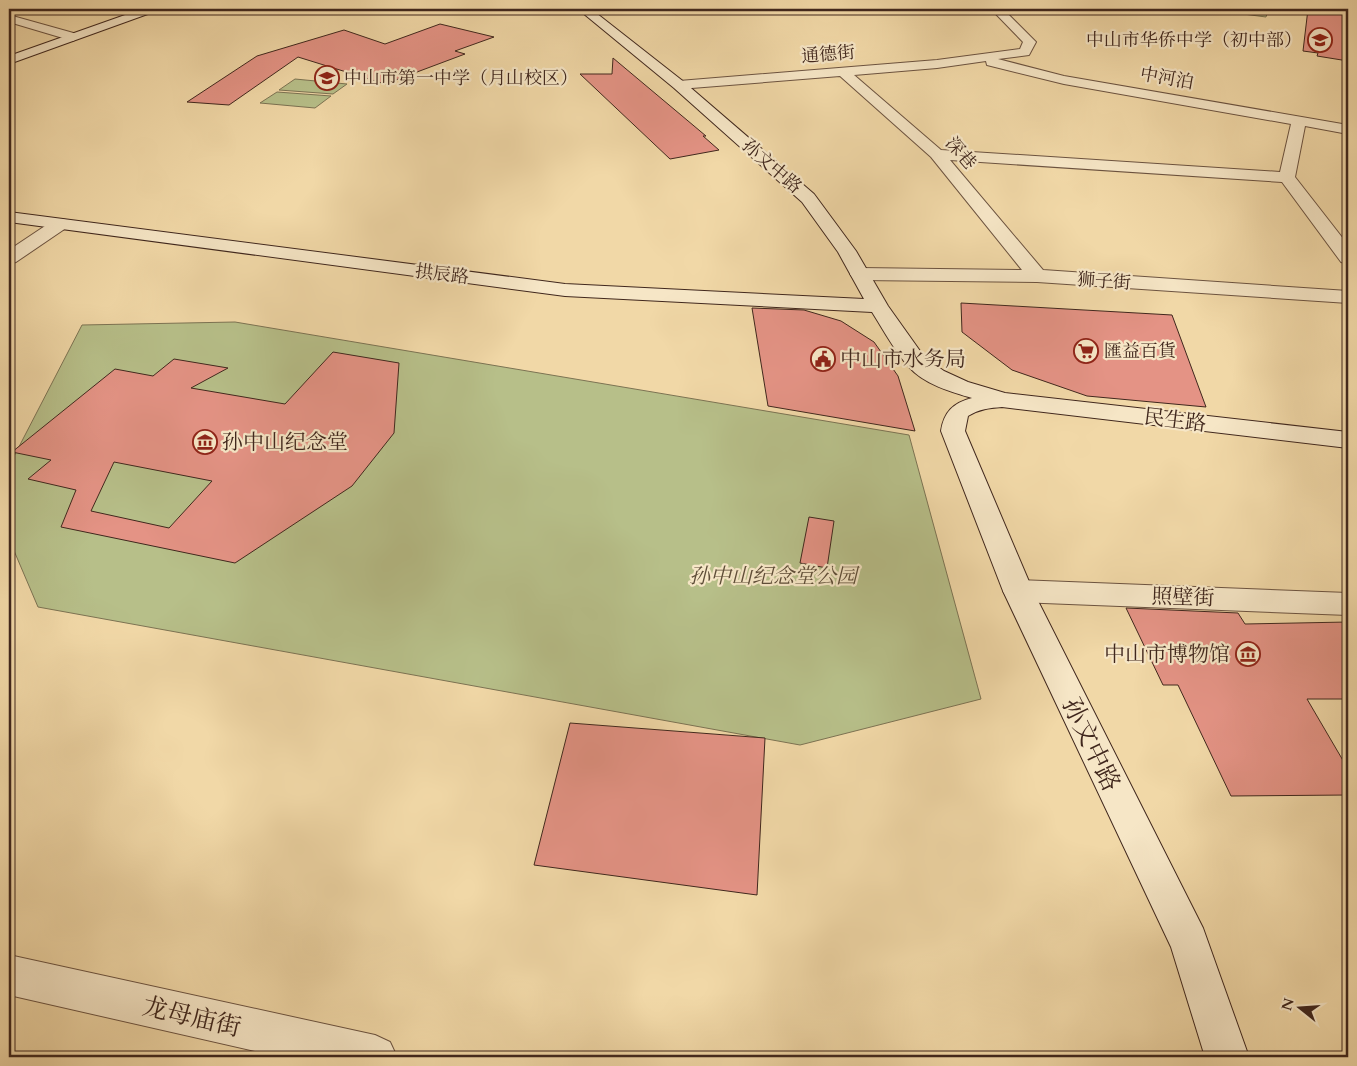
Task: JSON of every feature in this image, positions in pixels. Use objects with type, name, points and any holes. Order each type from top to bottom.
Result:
[{"type":"street","points":[[9,60],[150,9]]},
{"type":"street","name":"孙文中路","points":[[584,9],[679,85],[808,198],[847,252],[878,306],[917,363],[936,376],[960,387],[1003,400]]},
{"type":"street","points":[[981,60],[1024,52],[1030,42],[997,9]]},
{"type":"street","points":[[9,18],[73,37]]},
{"type":"street","name":"中河泊","points":[[954,53],[1064,80],[1348,129]]},
{"type":"street","name":"通德街","points":[[679,85],[981,60]]},
{"type":"street","name":"深巷","points":[[842,71],[937,154],[1037,276]]},
{"type":"street","points":[[1299,120],[1287,177],[1348,258]]},
{"type":"street","points":[[937,154],[1287,177]]},
{"type":"street","name":"拱辰路","points":[[9,217],[565,290],[878,306]]},
{"type":"street","points":[[9,258],[60,224]]},
{"type":"street","name":"狮子街","points":[[860,274],[1037,276],[1348,297]]},
{"type":"street","name":"孙文中路","points":[[1003,400],[984,402],[959,412],[953,431],[1018,591],[1189,942],[1227,1057]]},
{"type":"street","name":"民生路","points":[[1003,400],[1348,440]]},
{"type":"street","name":"照壁街","points":[[1018,591],[1348,604]]},
{"type":"street","name":"龙母庙街","points":[[9,975],[374,1057]]},
{"type":"green space","points":[[1214,9],[1268,11],[1266,17]]},
{"type":"green space","points":[[295,79],[347,84],[333,94],[279,90]]},
{"type":"green space","points":[[277,92],[331,96],[315,108],[260,103]]},
{"type":"green space","name":"孙中山纪念堂公园","points":[[235,322],[909,435],[981,699],[800,745],[38,607],[9,539],[9,466],[82,325]]},
{"type":"building","points":[[1308,9],[1348,9],[1348,61],[1317,56],[1318,53],[1303,51]]},
{"type":"building","points":[[440,24],[494,37],[455,51],[465,54],[385,84],[298,57],[229,105],[187,102],[257,56],[344,30],[385,44]]},
{"type":"building","points":[[613,58],[706,136],[703,136],[719,150],[670,159],[580,74],[612,74]]},
{"type":"building","name":"匯益百貨","points":[[961,303],[1172,315],[1206,407],[1087,396],[1012,370],[962,332]]},
{"type":"building","name":"中山市水务局","points":[[752,308],[804,310],[841,321],[874,342],[898,376],[915,431],[768,406]]},
{"type":"building","name":"孙中山纪念堂","points":[[333,352],[399,363],[394,433],[352,486],[235,563],[61,527],[76,490],[28,479],[51,460],[12,452],[115,369],[153,376],[174,359],[228,368],[191,388],[285,404]],"holes":[[[114,462],[212,481],[169,528],[91,511]]]},
{"type":"building","points":[[809,517],[834,521],[827,568],[800,563]]},
{"type":"building","points":[[1126,608],[1238,613],[1245,624],[1348,622],[1348,699],[1307,699],[1348,769],[1348,795],[1231,796],[1178,685],[1163,685]]},
{"type":"building","points":[[570,723],[765,738],[757,895],[534,865]]},
{"type":"place","name":"中山市华侨中学（初中部）","points":[[1320,40]]},
{"type":"place","name":"中山市第一中学（月山校区）","points":[[327,78]]},
{"type":"place","name":"匯益百貨","points":[[1086,351]]},
{"type":"place","name":"中山市水务局","points":[[823,359]]},
{"type":"place","name":"孙中山纪念堂","points":[[205,442]]},
{"type":"place","name":"中山市博物馆","points":[[1248,654]]}]
